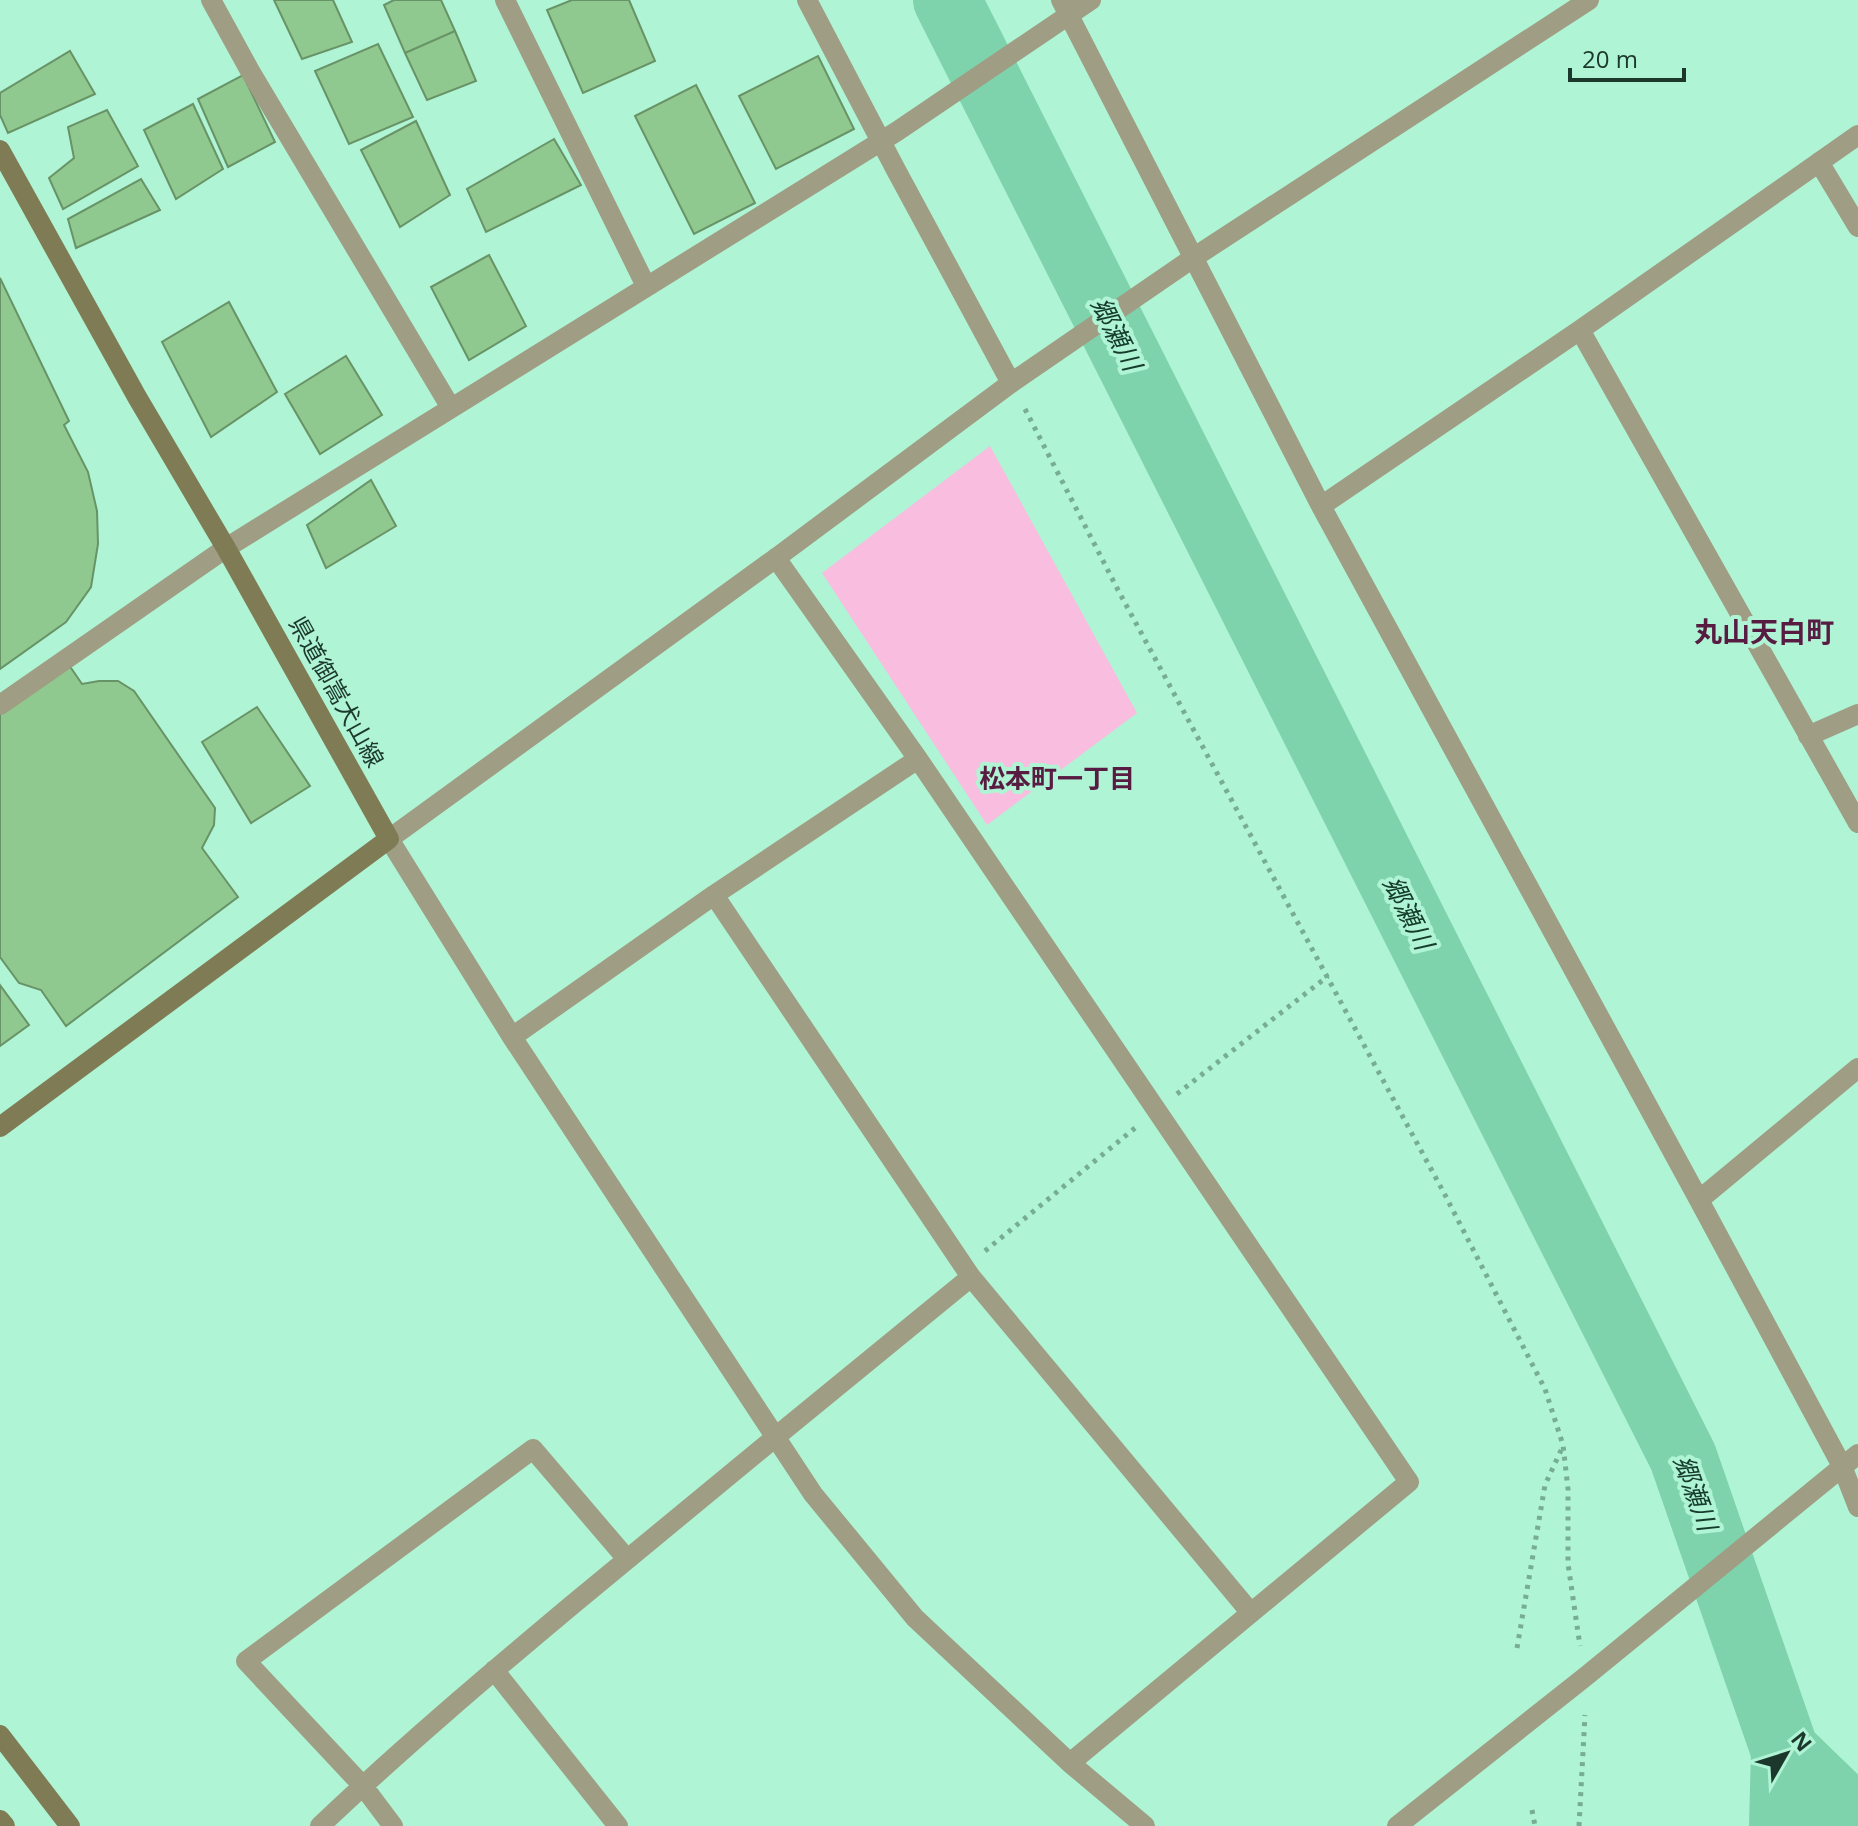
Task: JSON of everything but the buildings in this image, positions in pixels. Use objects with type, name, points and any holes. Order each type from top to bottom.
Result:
[{"type":"main road","name":"県道御嵩犬山線","points":[[0,150],[389,839]]},
{"type":"main road","points":[[0,1127],[389,839]]},
{"type":"main road","points":[[0,1735],[70,1826]]},
{"type":"main road","points":[[0,1820],[5,1826]]},
{"type":"street","points":[[211,0],[451,408]]},
{"type":"street","points":[[505,0],[646,286]]},
{"type":"street","points":[[807,0],[888,137],[1011,383]]},
{"type":"street","points":[[0,705],[226,548],[888,137],[1062,13],[1091,0]]},
{"type":"street","points":[[1145,1826],[1070,1763],[915,1618],[813,1494],[512,1037],[389,839],[1011,383],[1193,258],[1589,0]]},
{"type":"street","points":[[1062,13],[1321,506],[1699,1200],[1850,1460],[1858,1507]]},
{"type":"street","points":[[1321,506],[1580,330],[1858,135]]},
{"type":"street","points":[[1819,162],[1858,227]]},
{"type":"street","points":[[1580,330],[1858,823]]},
{"type":"street","points":[[776,558],[918,759],[1409,1482],[1070,1763]]},
{"type":"street","points":[[1808,736],[1858,714]]},
{"type":"street","points":[[512,1037],[714,895],[918,759]]},
{"type":"street","points":[[714,895],[968,1272],[1251,1613]]},
{"type":"street","points":[[1699,1200],[1858,1068]]},
{"type":"street","points":[[320,1826],[494,1670],[775,1438],[968,1272]]},
{"type":"street","points":[[393,1826],[363,1786],[246,1661],[533,1449],[627,1559]]},
{"type":"street","points":[[1397,1826],[1850,1460]]},
{"type":"street","points":[[494,1670],[618,1826]]},
{"type":"path","points":[[1011,383],[1118,590],[1444,1193],[1545,1389],[1563,1445],[1568,1489],[1568,1564],[1585,1677],[1579,1826]]},
{"type":"path","points":[[968,1272],[1157,1111],[1328,976]]},
{"type":"path","points":[[1517,1648],[1545,1485],[1563,1445]]},
{"type":"path","points":[[1532,1810],[1535,1826]]},
{"type":"shaded area","points":[[990,446],[1137,713],[987,825],[822,573]]},
{"type":"waterway","name":"郷瀬川","points":[[947,0],[1683,1457],[1785,1751],[1858,1822]]},
{"type":"waterway","points":[[1783,1826],[1785,1751]]},
{"type":"district","name":"丸山天白町","points":[[1764,632]]},
{"type":"district","name":"松本町一丁目","points":[[1057,779]]}]
